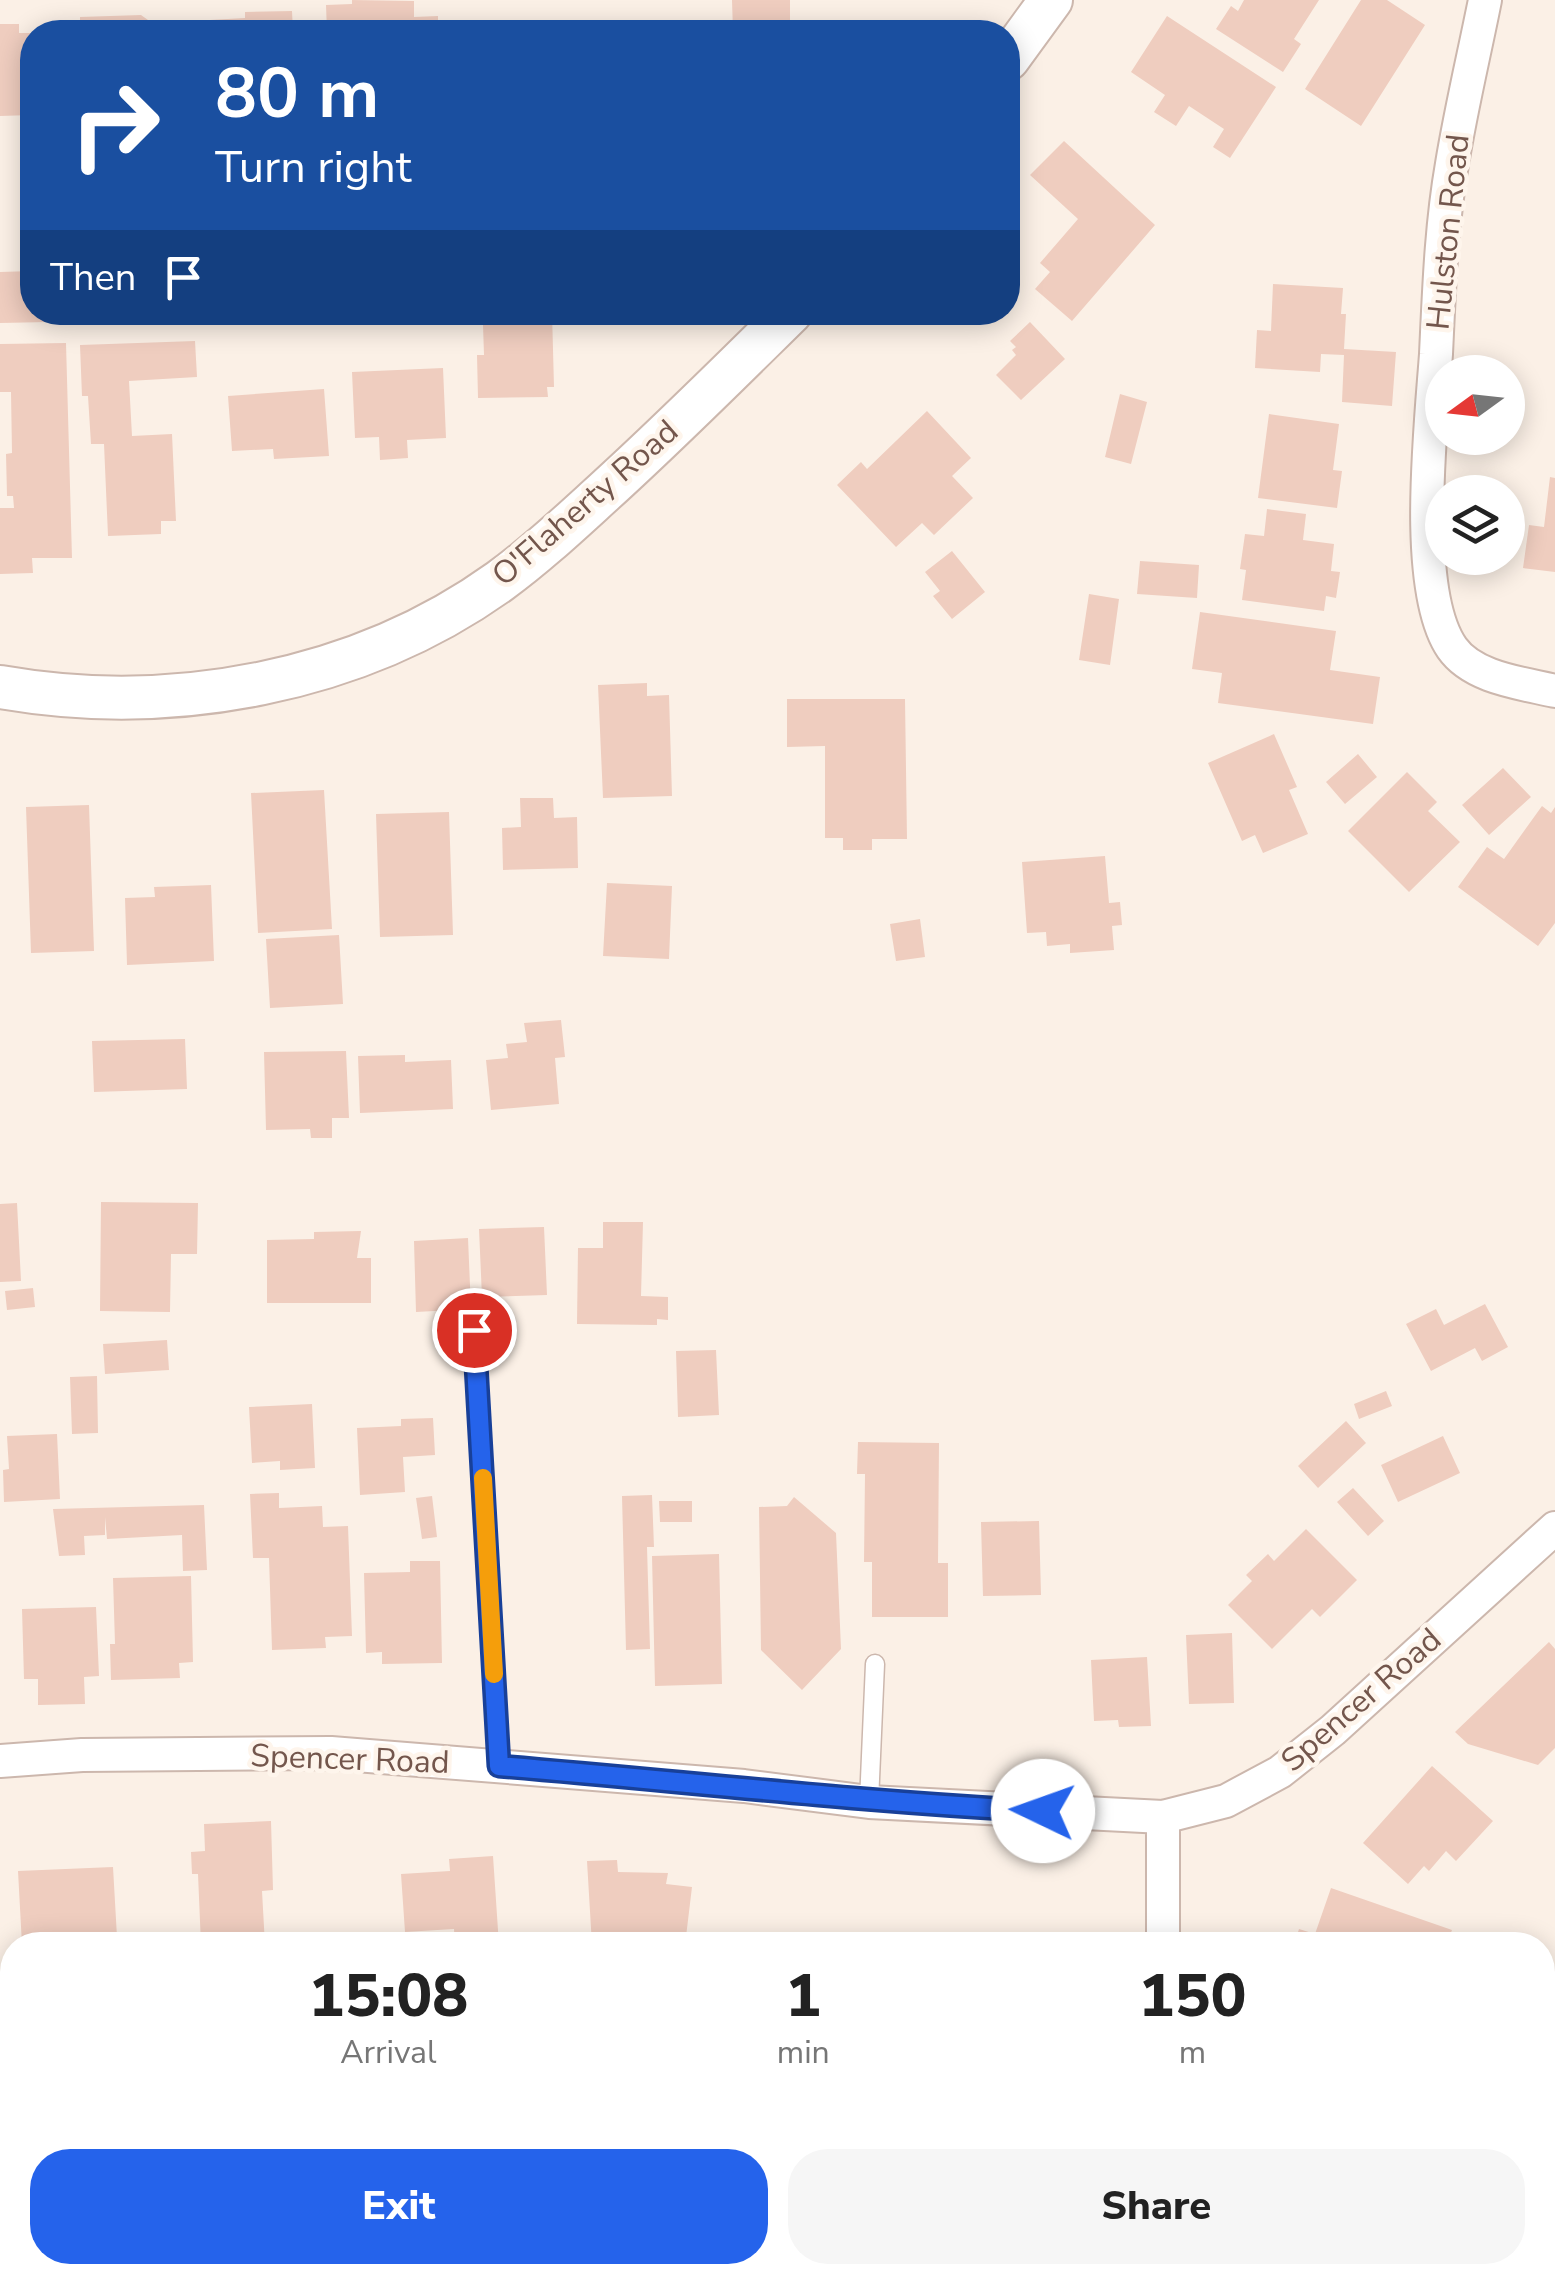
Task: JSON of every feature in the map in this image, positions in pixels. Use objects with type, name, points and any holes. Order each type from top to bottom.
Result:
[{"type":"street","points":[[1020,43],[1051,0]]},
{"type":"street","name":"Hulston Road","points":[[1485,0],[1451,166],[1443,229],[1429,463],[1430,562],[1444,635],[1455,652],[1484,672],[1555,691]]},
{"type":"street","name":"O'Flaherty Road","points":[[0,687],[82,697],[173,697],[238,690],[373,650],[500,582],[640,460],[778,325]]},
{"type":"street","name":"Spencer Road","points":[[0,1760],[332,1752],[744,1786],[869,1802],[1163,1818],[1226,1800],[1280,1772],[1333,1730],[1555,1528]]},
{"type":"street","points":[[1163,1818],[1164,1932]]},
{"type":"lane","points":[[474,1330],[499,1766]]},
{"type":"lane","points":[[869,1802],[876,1664]]},
{"type":"building","points":[[352,0],[414,1],[414,17],[438,16],[438,20],[327,20],[326,5],[352,4]]},
{"type":"building","points":[[732,0],[790,0],[790,20],[733,20]]},
{"type":"building","points":[[1244,0],[1319,0],[1294,39],[1301,44],[1283,72],[1216,29],[1231,6],[1238,11]]},
{"type":"building","points":[[1361,0],[1387,0],[1425,25],[1361,126],[1305,89]]},
{"type":"building","points":[[292,11],[292,20],[210,20],[245,18],[245,12]]},
{"type":"building","points":[[141,15],[148,20],[80,20]]},
{"type":"building","points":[[1167,16],[1276,87],[1230,158],[1213,147],[1224,129],[1189,106],[1176,126],[1154,112],[1165,95],[1131,72]]},
{"type":"building","points":[[0,24],[19,24],[20,115],[0,116]]},
{"type":"building","points":[[1064,141],[1155,225],[1072,321],[1035,289],[1050,272],[1040,263],[1078,219],[1030,175]]},
{"type":"building","points":[[20,271],[20,323],[0,323],[0,272]]},
{"type":"building","points":[[1273,284],[1343,288],[1344,349],[1396,352],[1392,406],[1342,402],[1344,355],[1321,354],[1320,372],[1255,368],[1257,330],[1271,331]]},
{"type":"building","points":[[1030,322],[1065,359],[1021,400],[996,375],[1016,355],[1012,350],[1016,347],[1010,341]]},
{"type":"building","points":[[483,325],[552,325],[554,387],[547,387],[548,397],[478,398],[477,355],[484,355]]},
{"type":"building","points":[[195,341],[197,377],[129,381],[132,436],[172,434],[176,521],[161,521],[161,534],[108,536],[104,444],[91,444],[88,396],[82,396],[80,345]]},
{"type":"building","points":[[66,343],[72,558],[32,558],[33,573],[0,574],[0,508],[14,508],[13,496],[7,496],[6,454],[12,453],[11,392],[0,392],[0,344]]},
{"type":"building","points":[[443,368],[446,438],[407,440],[408,458],[380,460],[379,437],[355,438],[352,372]]},
{"type":"building","points":[[324,389],[329,456],[274,459],[273,449],[232,451],[228,396]]},
{"type":"building","points":[[1120,394],[1147,402],[1131,464],[1105,457]]},
{"type":"building","points":[[927,411],[971,458],[952,476],[973,498],[934,535],[922,523],[896,547],[837,485],[861,462],[867,469]]},
{"type":"building","points":[[1269,414],[1339,424],[1333,470],[1342,471],[1337,508],[1258,498]]},
{"type":"building","points":[[1550,477],[1555,478],[1555,572],[1525,568],[1529,525],[1544,527]]},
{"type":"building","points":[[1267,509],[1306,514],[1303,540],[1334,544],[1331,571],[1340,572],[1336,598],[1326,596],[1324,611],[1242,600],[1246,570],[1240,569],[1245,534],[1264,536]]},
{"type":"building","points":[[952,551],[985,592],[952,619],[933,596],[940,591],[925,572]]},
{"type":"building","points":[[1140,561],[1199,565],[1197,598],[1137,594]]},
{"type":"building","points":[[1089,594],[1119,599],[1110,665],[1079,660]]},
{"type":"building","points":[[1200,612],[1336,631],[1330,670],[1380,677],[1373,724],[1218,703],[1222,673],[1192,669]]},
{"type":"building","points":[[647,683],[647,696],[669,695],[672,796],[603,798],[598,685]]},
{"type":"building","points":[[787,699],[905,699],[907,839],[872,839],[872,850],[843,850],[843,838],[825,838],[825,746],[787,747]]},
{"type":"building","points":[[1274,734],[1297,787],[1289,790],[1308,834],[1263,853],[1255,835],[1242,841],[1208,763]]},
{"type":"building","points":[[1358,754],[1377,777],[1345,804],[1326,782]]},
{"type":"building","points":[[1503,768],[1531,797],[1489,835],[1462,805]]},
{"type":"building","points":[[1407,772],[1437,802],[1428,811],[1460,842],[1409,892],[1348,831]]},
{"type":"building","points":[[324,790],[332,929],[258,933],[251,793]]},
{"type":"building","points":[[520,798],[553,798],[554,818],[577,817],[578,868],[503,870],[502,828],[521,827]]},
{"type":"building","points":[[89,805],[94,951],[31,953],[26,807]]},
{"type":"building","points":[[1542,806],[1551,813],[1555,807],[1555,923],[1538,946],[1458,887],[1487,847],[1504,859]]},
{"type":"building","points":[[449,812],[453,935],[380,937],[376,814]]},
{"type":"building","points":[[1105,856],[1109,903],[1120,902],[1122,925],[1112,926],[1114,950],[1070,953],[1070,944],[1047,946],[1046,932],[1027,933],[1022,862]]},
{"type":"building","points":[[607,883],[672,886],[669,959],[603,956]]},
{"type":"building","points":[[211,885],[214,961],[127,965],[125,898],[155,897],[154,887]]},
{"type":"building","points":[[920,919],[925,957],[896,961],[890,924]]},
{"type":"building","points":[[339,935],[343,1004],[270,1008],[266,939]]},
{"type":"building","points":[[561,1020],[565,1057],[555,1058],[559,1104],[491,1110],[486,1060],[508,1058],[506,1044],[527,1042],[524,1023]]},
{"type":"building","points":[[185,1039],[187,1089],[94,1092],[92,1041]]},
{"type":"building","points":[[346,1051],[349,1118],[332,1118],[332,1138],[311,1138],[310,1129],[266,1130],[264,1052]]},
{"type":"building","points":[[405,1055],[405,1062],[451,1060],[453,1109],[360,1113],[358,1056]]},
{"type":"building","points":[[101,1202],[198,1203],[197,1254],[171,1254],[170,1312],[100,1311]]},
{"type":"building","points":[[17,1203],[21,1281],[0,1282],[0,1204]]},
{"type":"building","points":[[603,1222],[643,1222],[641,1296],[668,1297],[668,1320],[657,1319],[657,1325],[577,1324],[578,1248],[603,1248]]},
{"type":"building","points":[[544,1227],[547,1295],[482,1297],[479,1229]]},
{"type":"building","points":[[361,1231],[357,1258],[371,1258],[371,1303],[267,1303],[267,1240],[314,1239],[314,1232]]},
{"type":"building","points":[[468,1238],[471,1309],[416,1312],[414,1241]]},
{"type":"building","points":[[33,1288],[35,1307],[7,1310],[5,1291]]},
{"type":"building","points":[[1485,1304],[1508,1347],[1482,1361],[1475,1348],[1431,1371],[1406,1324],[1436,1309],[1444,1325]]},
{"type":"building","points":[[167,1340],[169,1370],[105,1374],[103,1344]]},
{"type":"building","points":[[716,1350],[719,1415],[678,1417],[676,1351]]},
{"type":"building","points":[[97,1376],[98,1433],[72,1434],[70,1377]]},
{"type":"building","points":[[1386,1391],[1392,1406],[1359,1419],[1354,1404]]},
{"type":"building","points":[[312,1404],[315,1468],[280,1470],[280,1461],[252,1463],[249,1407]]},
{"type":"building","points":[[433,1418],[435,1455],[403,1457],[405,1492],[360,1495],[357,1428],[401,1426],[401,1419]]},
{"type":"building","points":[[1346,1421],[1366,1443],[1318,1488],[1298,1466]]},
{"type":"building","points":[[57,1434],[60,1499],[4,1502],[3,1470],[9,1469],[7,1436]]},
{"type":"building","points":[[1443,1436],[1460,1473],[1398,1502],[1381,1465]]},
{"type":"building","points":[[858,1442],[939,1443],[938,1563],[948,1563],[948,1617],[872,1617],[872,1562],[864,1562],[865,1474],[857,1474]]},
{"type":"building","points":[[1353,1488],[1384,1521],[1368,1536],[1337,1502]]},
{"type":"building","points":[[279,1493],[279,1508],[322,1506],[323,1527],[348,1526],[352,1636],[325,1637],[326,1648],[272,1650],[269,1558],[253,1558],[250,1494]]},
{"type":"building","points":[[652,1495],[654,1547],[647,1547],[650,1649],[626,1650],[622,1496]]},
{"type":"building","points":[[432,1496],[437,1537],[422,1539],[416,1498]]},
{"type":"building","points":[[794,1497],[836,1533],[841,1649],[802,1690],[761,1650],[759,1507],[787,1506]]},
{"type":"building","points":[[659,1501],[692,1501],[692,1522],[660,1522]]},
{"type":"building","points":[[204,1505],[207,1570],[183,1571],[182,1535],[107,1539],[105,1517],[105,1535],[84,1536],[85,1555],[59,1556],[53,1509]]},
{"type":"building","points":[[1039,1521],[1041,1595],[983,1596],[981,1522]]},
{"type":"building","points":[[1306,1529],[1357,1580],[1320,1617],[1312,1609],[1272,1649],[1228,1605],[1252,1581],[1246,1575],[1268,1554],[1274,1561]]},
{"type":"building","points":[[719,1554],[722,1684],[655,1686],[652,1556]]},
{"type":"building","points":[[410,1561],[440,1561],[442,1663],[382,1664],[382,1652],[366,1653],[364,1573],[410,1572]]},
{"type":"building","points":[[191,1576],[193,1662],[179,1663],[180,1678],[111,1680],[110,1644],[115,1644],[113,1578]]},
{"type":"building","points":[[96,1607],[99,1676],[84,1677],[85,1704],[38,1705],[38,1679],[24,1679],[22,1609]]},
{"type":"building","points":[[1232,1633],[1234,1703],[1189,1704],[1186,1635]]},
{"type":"building","points":[[1549,1642],[1555,1649],[1555,1748],[1538,1765],[1468,1744],[1455,1732]]},
{"type":"building","points":[[1147,1657],[1151,1726],[1119,1727],[1118,1720],[1094,1721],[1091,1660]]},
{"type":"building","points":[[1432,1766],[1493,1821],[1456,1861],[1446,1851],[1429,1871],[1424,1866],[1408,1884],[1363,1843]]},
{"type":"building","points":[[271,1821],[273,1890],[262,1891],[264,1932],[200,1932],[198,1874],[192,1874],[191,1852],[205,1851],[204,1824]]},
{"type":"building","points":[[493,1856],[498,1932],[454,1929],[405,1932],[401,1874],[450,1871],[449,1859]]},
{"type":"building","points":[[617,1860],[618,1872],[668,1873],[666,1884],[692,1887],[687,1932],[591,1932],[587,1861]]},
{"type":"building","points":[[113,1867],[117,1932],[21,1932],[18,1871]]},
{"type":"building","points":[[1331,1888],[1452,1930],[1451,1932],[1316,1932]]},
{"type":"slow traffic","points":[[483,1478],[494,1674]]},
{"type":"route","points":[[474,1330],[499,1766],[744,1786],[869,1802],[1043,1811]]}]
